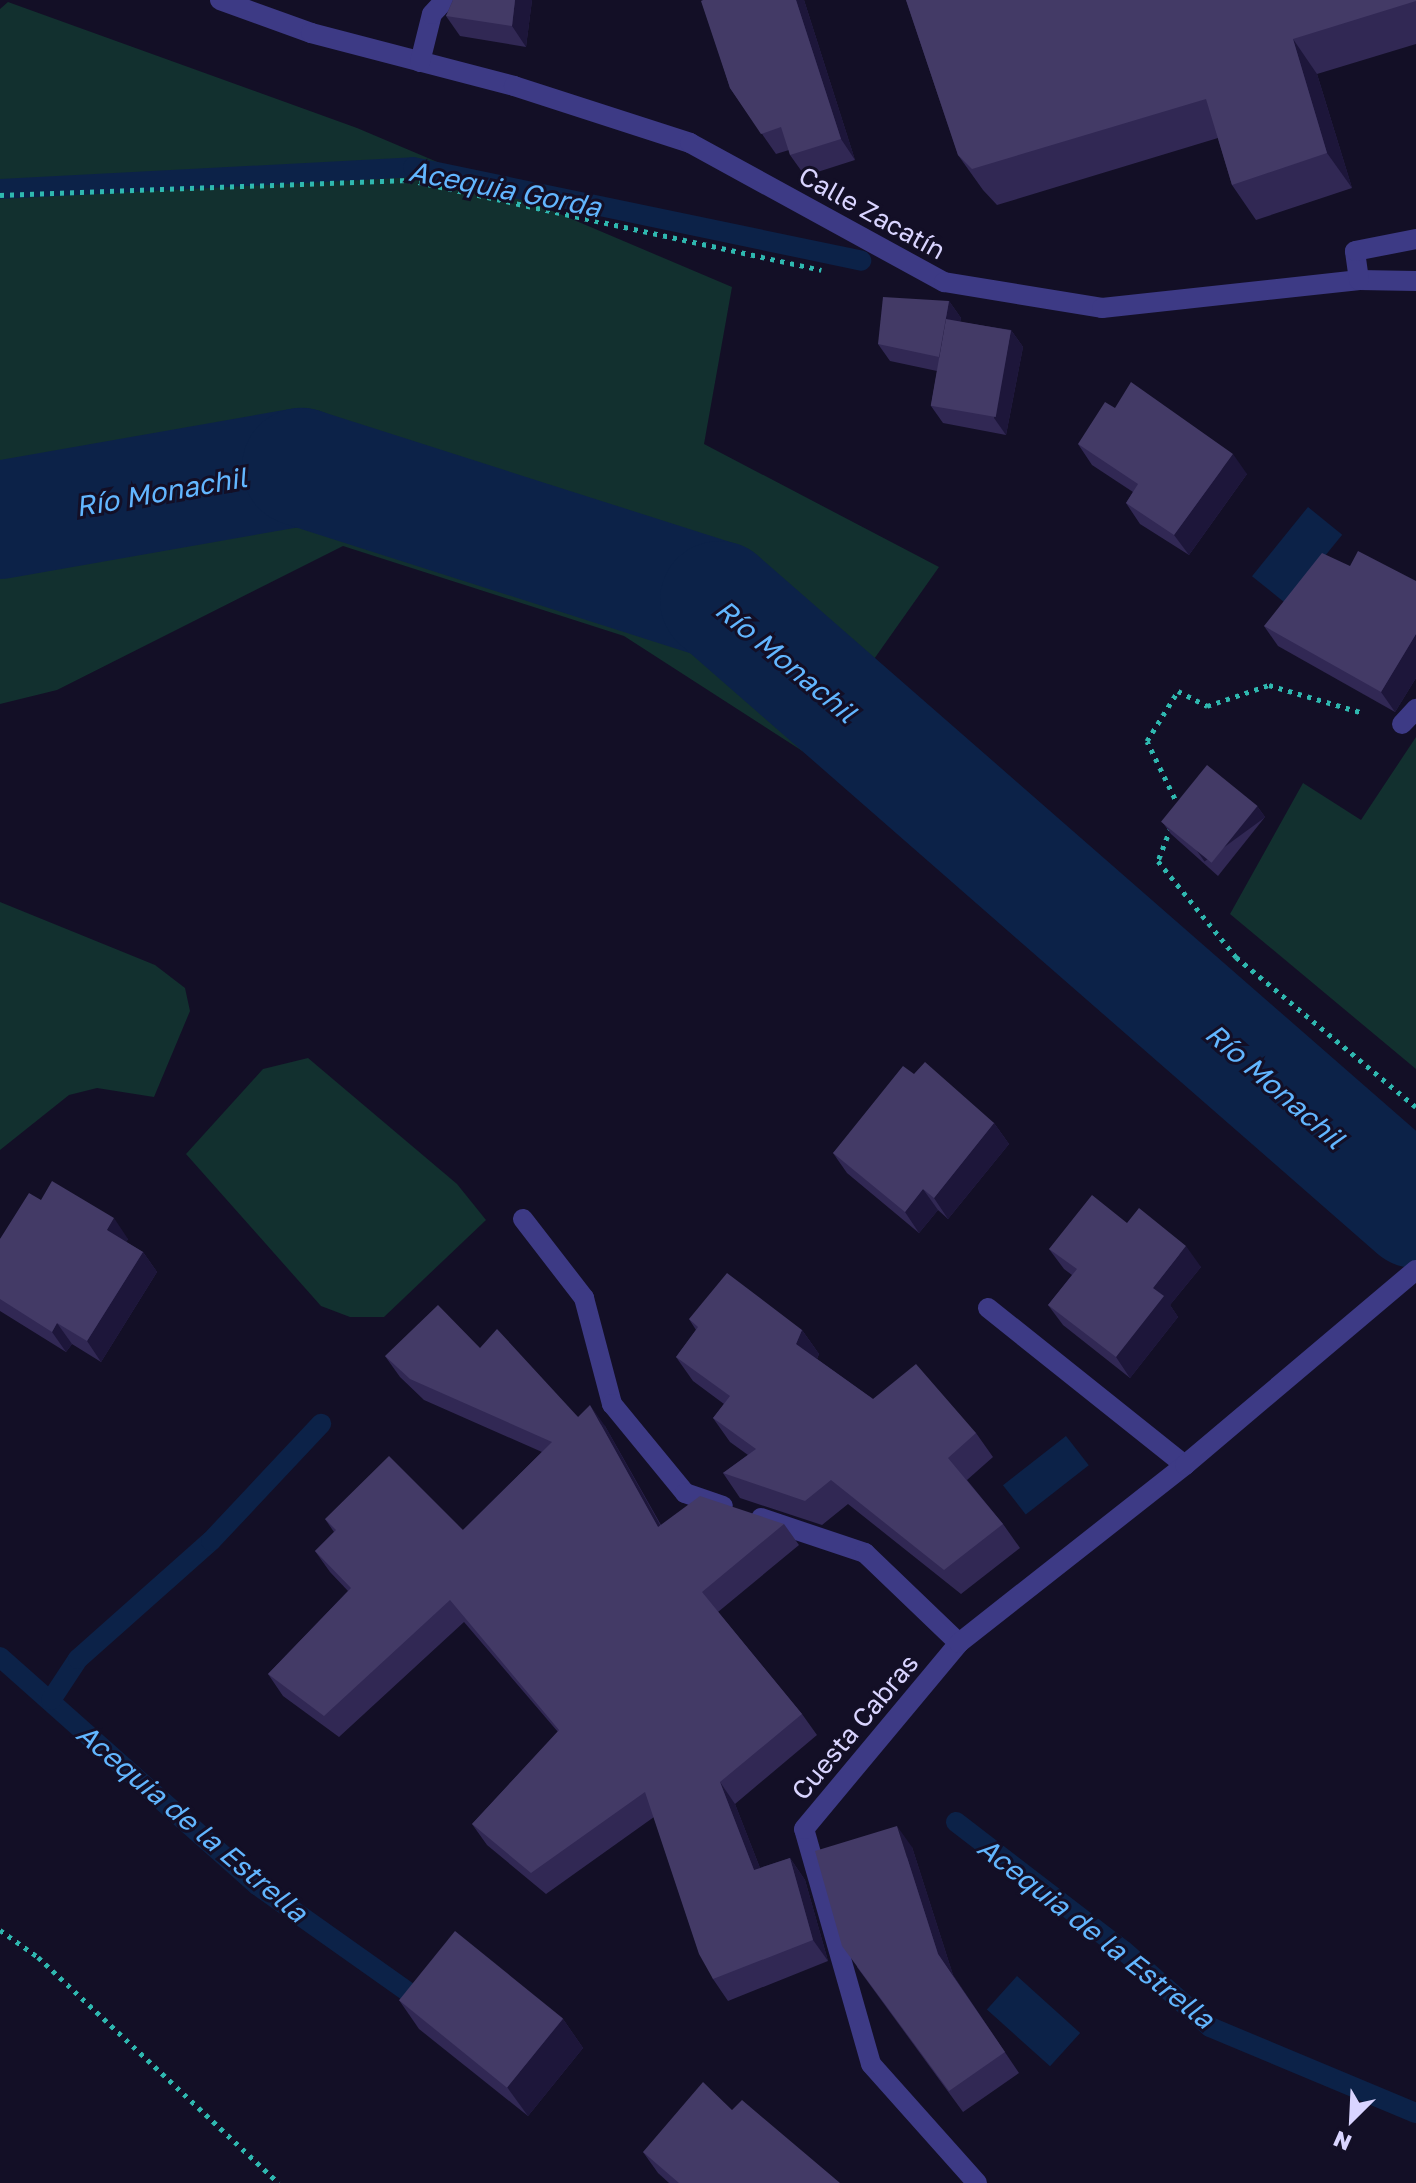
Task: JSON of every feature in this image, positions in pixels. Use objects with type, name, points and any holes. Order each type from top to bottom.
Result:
[{"type":"street","name":"Calle Zacatín","points":[[220,0],[311,33],[514,86],[690,143],[944,282],[1102,308],[1359,280],[1416,281]]},
{"type":"street","points":[[420,62],[432,14],[445,0]]},
{"type":"street","points":[[1359,280],[1355,251],[1416,239]]},
{"type":"street","points":[[523,1219],[584,1298],[612,1404],[685,1493],[865,1553],[959,1643]]},
{"type":"street","name":"Cuesta Cabras","points":[[977,2183],[871,2064],[804,1829],[959,1643],[1185,1465],[1416,1270]]},
{"type":"street","points":[[988,1308],[1185,1465]]},
{"type":"path","points":[[0,195],[409,180],[833,272]]},
{"type":"path","points":[[1409,717],[1269,685],[1207,706],[1178,691],[1147,741],[1180,804],[1158,861],[1236,957],[1416,1107]]},
{"type":"path","points":[[0,1930],[38,1957],[279,2183]]},
{"type":"green space","points":[[8,2],[357,128],[732,287],[704,444],[939,567],[807,754],[624,636],[343,546],[57,690],[0,704],[0,9]]},
{"type":"green space","points":[[1416,737],[1416,1069],[1230,914],[1303,783],[1361,820]]},
{"type":"green space","points":[[0,902],[155,965],[185,988],[190,1011],[154,1097],[97,1088],[69,1095],[0,1150]]},
{"type":"green space","points":[[308,1058],[457,1184],[486,1220],[384,1317],[350,1317],[321,1306],[186,1154],[263,1069]]},
{"type":"water","points":[[1308,507],[1342,535],[1286,604],[1252,576]]},
{"type":"water","points":[[1066,1436],[1089,1465],[1026,1514],[1003,1485]]},
{"type":"water","points":[[1017,1976],[1080,2033],[1050,2066],[987,2009]]},
{"type":"building","points":[[453,0],[515,0],[512,26],[446,16]]},
{"type":"building","points":[[703,0],[796,0],[841,139],[790,155],[781,127],[761,134],[730,88]]},
{"type":"building","points":[[906,0],[1416,1],[1293,39],[1327,153],[1232,185],[1206,99],[972,169],[958,155]]},
{"type":"building","points":[[883,297],[949,301],[939,357],[878,344]]},
{"type":"building","points":[[946,319],[1011,330],[996,417],[931,406]]},
{"type":"building","points":[[1131,382],[1233,454],[1174,535],[1126,503],[1138,484],[1078,444],[1105,402],[1115,408]]},
{"type":"building","points":[[1358,551],[1416,581],[1416,634],[1381,692],[1264,626],[1322,553],[1350,566]]},
{"type":"building","points":[[1207,765],[1258,806],[1212,863],[1161,822]]},
{"type":"building","points":[[925,1062],[994,1123],[934,1198],[923,1189],[905,1212],[833,1153],[903,1066],[914,1074]]},
{"type":"building","points":[[52,1181],[114,1218],[107,1230],[143,1252],[87,1341],[57,1323],[52,1332],[0,1299],[0,1239],[29,1193],[41,1200]]},
{"type":"building","points":[[1092,1195],[1127,1223],[1139,1208],[1186,1246],[1153,1288],[1164,1296],[1116,1357],[1048,1305],[1077,1269],[1049,1249]]},
{"type":"building","points":[[727,1273],[802,1330],[796,1344],[873,1399],[916,1364],[976,1433],[948,1458],[1003,1524],[944,1570],[831,1480],[805,1501],[723,1473],[756,1449],[713,1418],[730,1396],[676,1357],[698,1327],[689,1319]]},
{"type":"building","points":[[438,1305],[480,1348],[497,1329],[578,1417],[590,1405],[658,1527],[700,1496],[784,1524],[702,1592],[802,1714],[720,1782],[754,1870],[790,1858],[813,1940],[713,1979],[699,1954],[645,1792],[531,1873],[472,1824],[559,1730],[450,1600],[324,1716],[268,1674],[351,1588],[315,1551],[336,1530],[325,1519],[389,1456],[463,1530],[552,1442],[410,1379],[385,1356]]},
{"type":"building","points":[[897,1826],[938,1954],[1005,2052],[949,2091],[842,1946],[815,1851]]},
{"type":"building","points":[[455,1931],[563,2018],[507,2088],[399,2000]]},
{"type":"building","points":[[703,2082],[732,2110],[742,2100],[840,2183],[679,2183],[643,2152]]},
{"type":"waterway","name":"Acequia Gorda","points":[[0,189],[413,167],[861,261]]},
{"type":"waterway","name":"Río Monachil","points":[[0,520],[301,467],[719,600],[1416,1209]]},
{"type":"waterway","name":"Acequia de la Estrella","points":[[51,1700],[78,1659],[211,1541],[321,1424]]},
{"type":"waterway","name":"Acequia de la Estrella","points":[[0,1657],[257,1885],[415,1997]]},
{"type":"waterway","name":"Acequia de la Estrella","points":[[956,1822],[1123,1950],[1210,2027],[1416,2113]]}]
